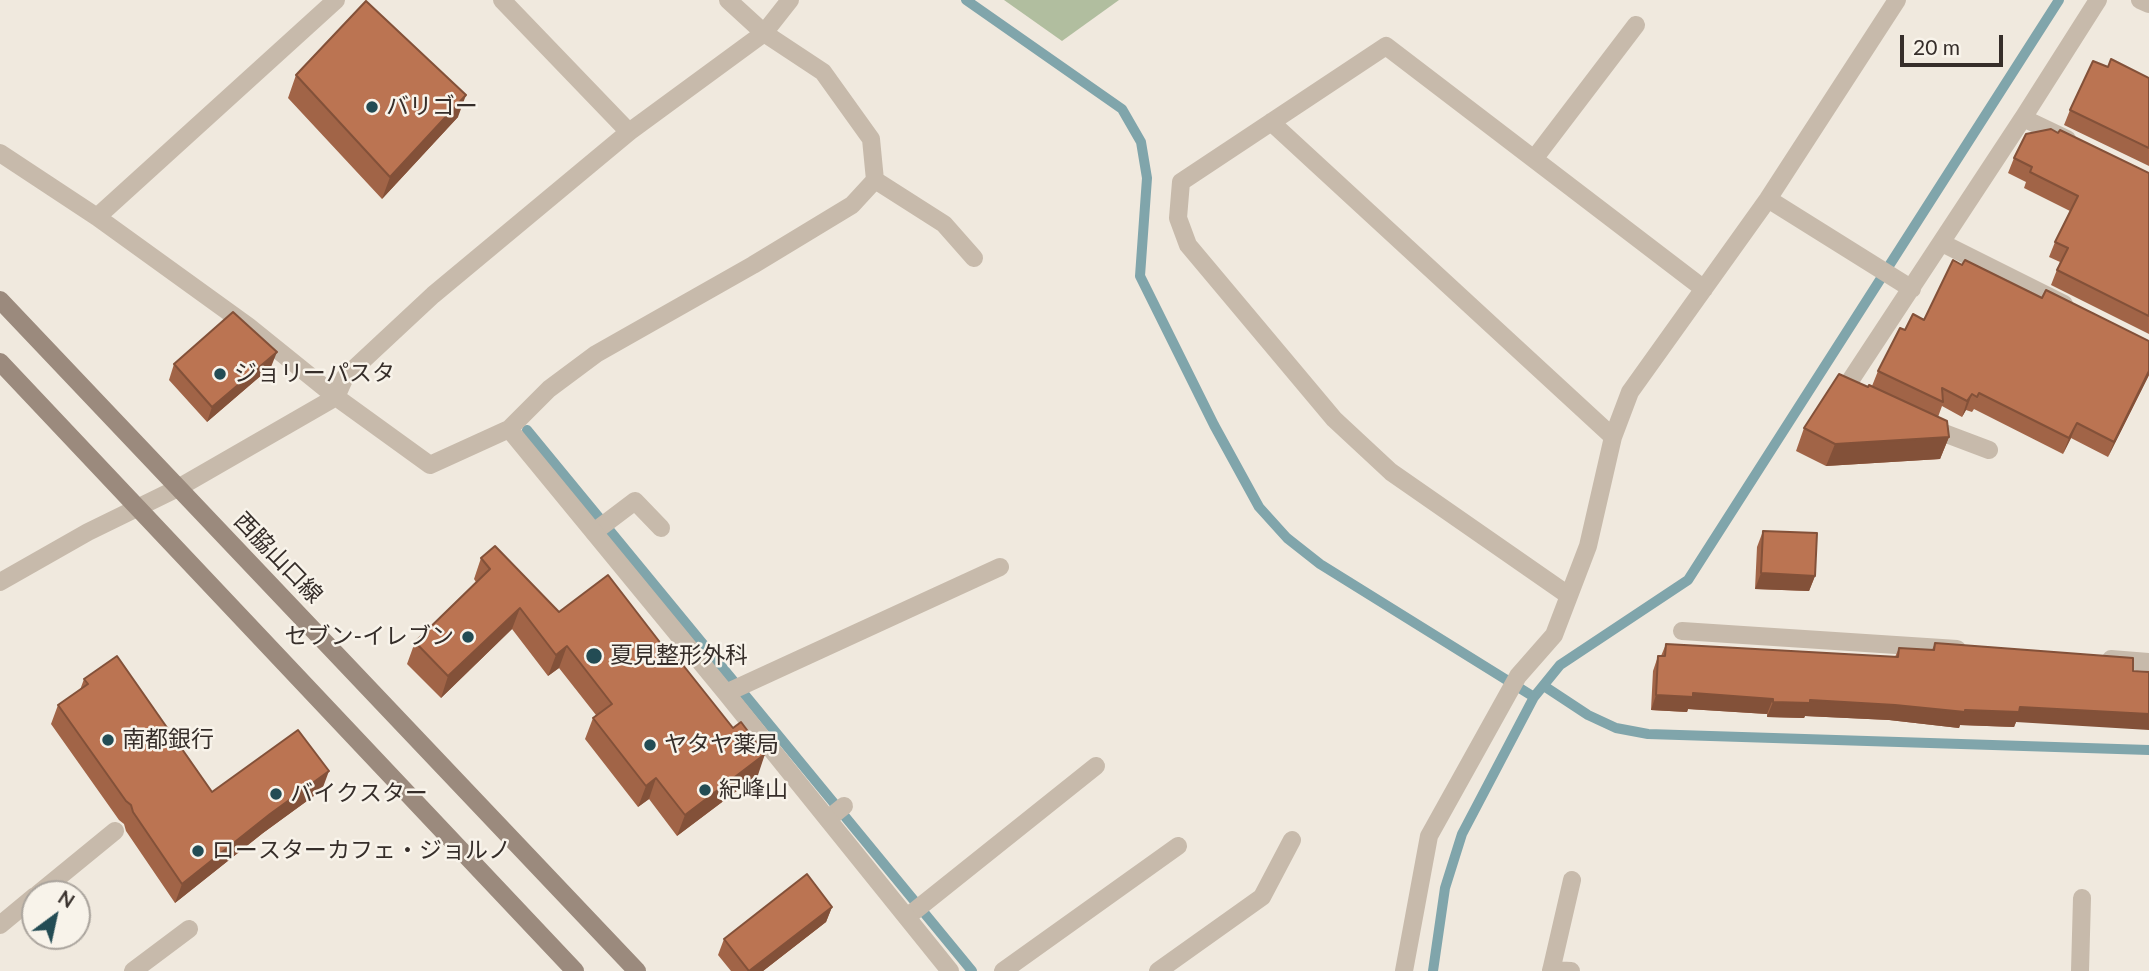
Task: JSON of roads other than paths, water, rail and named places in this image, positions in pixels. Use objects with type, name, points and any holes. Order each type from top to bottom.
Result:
[{"type":"street","points":[[97,217],[336,0]]},
{"type":"street","points":[[502,0],[629,132]]},
{"type":"street","points":[[0,153],[97,217],[430,465],[509,429],[549,389],[596,354],[852,205],[875,180],[871,139],[823,72],[764,33],[728,0]]},
{"type":"street","points":[[0,582],[136,507],[178,488],[336,397],[345,377],[433,295],[629,132],[764,33],[790,0]]},
{"type":"street","points":[[1404,971],[1429,836],[1518,676],[1554,635],[1588,546],[1613,437],[1630,392],[1768,199],[1897,0]]},
{"type":"street","points":[[1870,399],[1846,387],[2098,0]]},
{"type":"street","points":[[2140,0],[2149,4]]},
{"type":"street","points":[[1534,159],[1636,25]]},
{"type":"street","points":[[1568,595],[1391,472],[1334,419],[1188,245],[1178,218],[1181,182],[1386,46],[1704,289]]},
{"type":"street","points":[[2023,118],[2080,146]]},
{"type":"street","points":[[1271,122],[1613,437]]},
{"type":"street","points":[[875,180],[944,224],[974,258]]},
{"type":"street","points":[[1768,199],[1912,289]]},
{"type":"street","points":[[1942,243],[2076,310]]},
{"type":"street","name":"西脇山口線","points":[[0,300],[637,971]]},
{"type":"street","points":[[0,362],[576,971]]},
{"type":"street","points":[[1917,421],[1989,450]]},
{"type":"street","points":[[509,429],[603,525],[836,812],[918,908],[950,971]]},
{"type":"street","points":[[603,525],[635,501],[661,528]]},
{"type":"street","points":[[737,688],[1000,568]]},
{"type":"street","points":[[1682,631],[1970,650]]},
{"type":"street","points":[[2094,658],[2149,662]]},
{"type":"street","points":[[918,908],[1096,766]]},
{"type":"street","points":[[55,880],[115,831]]},
{"type":"street","points":[[1158,971],[1262,897],[1292,840]]},
{"type":"street","points":[[1003,971],[1178,846]]},
{"type":"street","points":[[1571,971],[1551,971],[1572,880]]},
{"type":"street","points":[[2080,971],[2082,898]]},
{"type":"street","points":[[0,925],[21,908]]},
{"type":"street","points":[[133,971],[188,929]]},
{"type":"waterway","points":[[966,0],[1122,109],[1141,142],[1147,178],[1140,276],[1214,425],[1259,507],[1287,538],[1320,564],[1534,697]]},
{"type":"waterway","points":[[1433,971],[1445,888],[1462,834],[1534,697],[1560,665],[1688,580],[2059,0]]},
{"type":"waterway","points":[[527,430],[972,971]]},
{"type":"waterway","points":[[1544,686],[1588,715],[1616,728],[1648,734],[2149,750]]},
{"type":"place","name":"バリゴー","points":[[372,107]]},
{"type":"place","name":"ジョリーパスタ","points":[[220,374]]},
{"type":"place","name":"セブン-イレブン","points":[[468,637]]},
{"type":"place","name":"夏見整形外科","points":[[594,656]]},
{"type":"place","name":"南都銀行","points":[[108,740]]},
{"type":"place","name":"ヤタヤ薬局","points":[[650,745]]},
{"type":"place","name":"紀峰山","points":[[705,790]]},
{"type":"place","name":"バイクスター","points":[[276,794]]},
{"type":"place","name":"ロースターカフェ・ジョルノ","points":[[198,851]]}]
